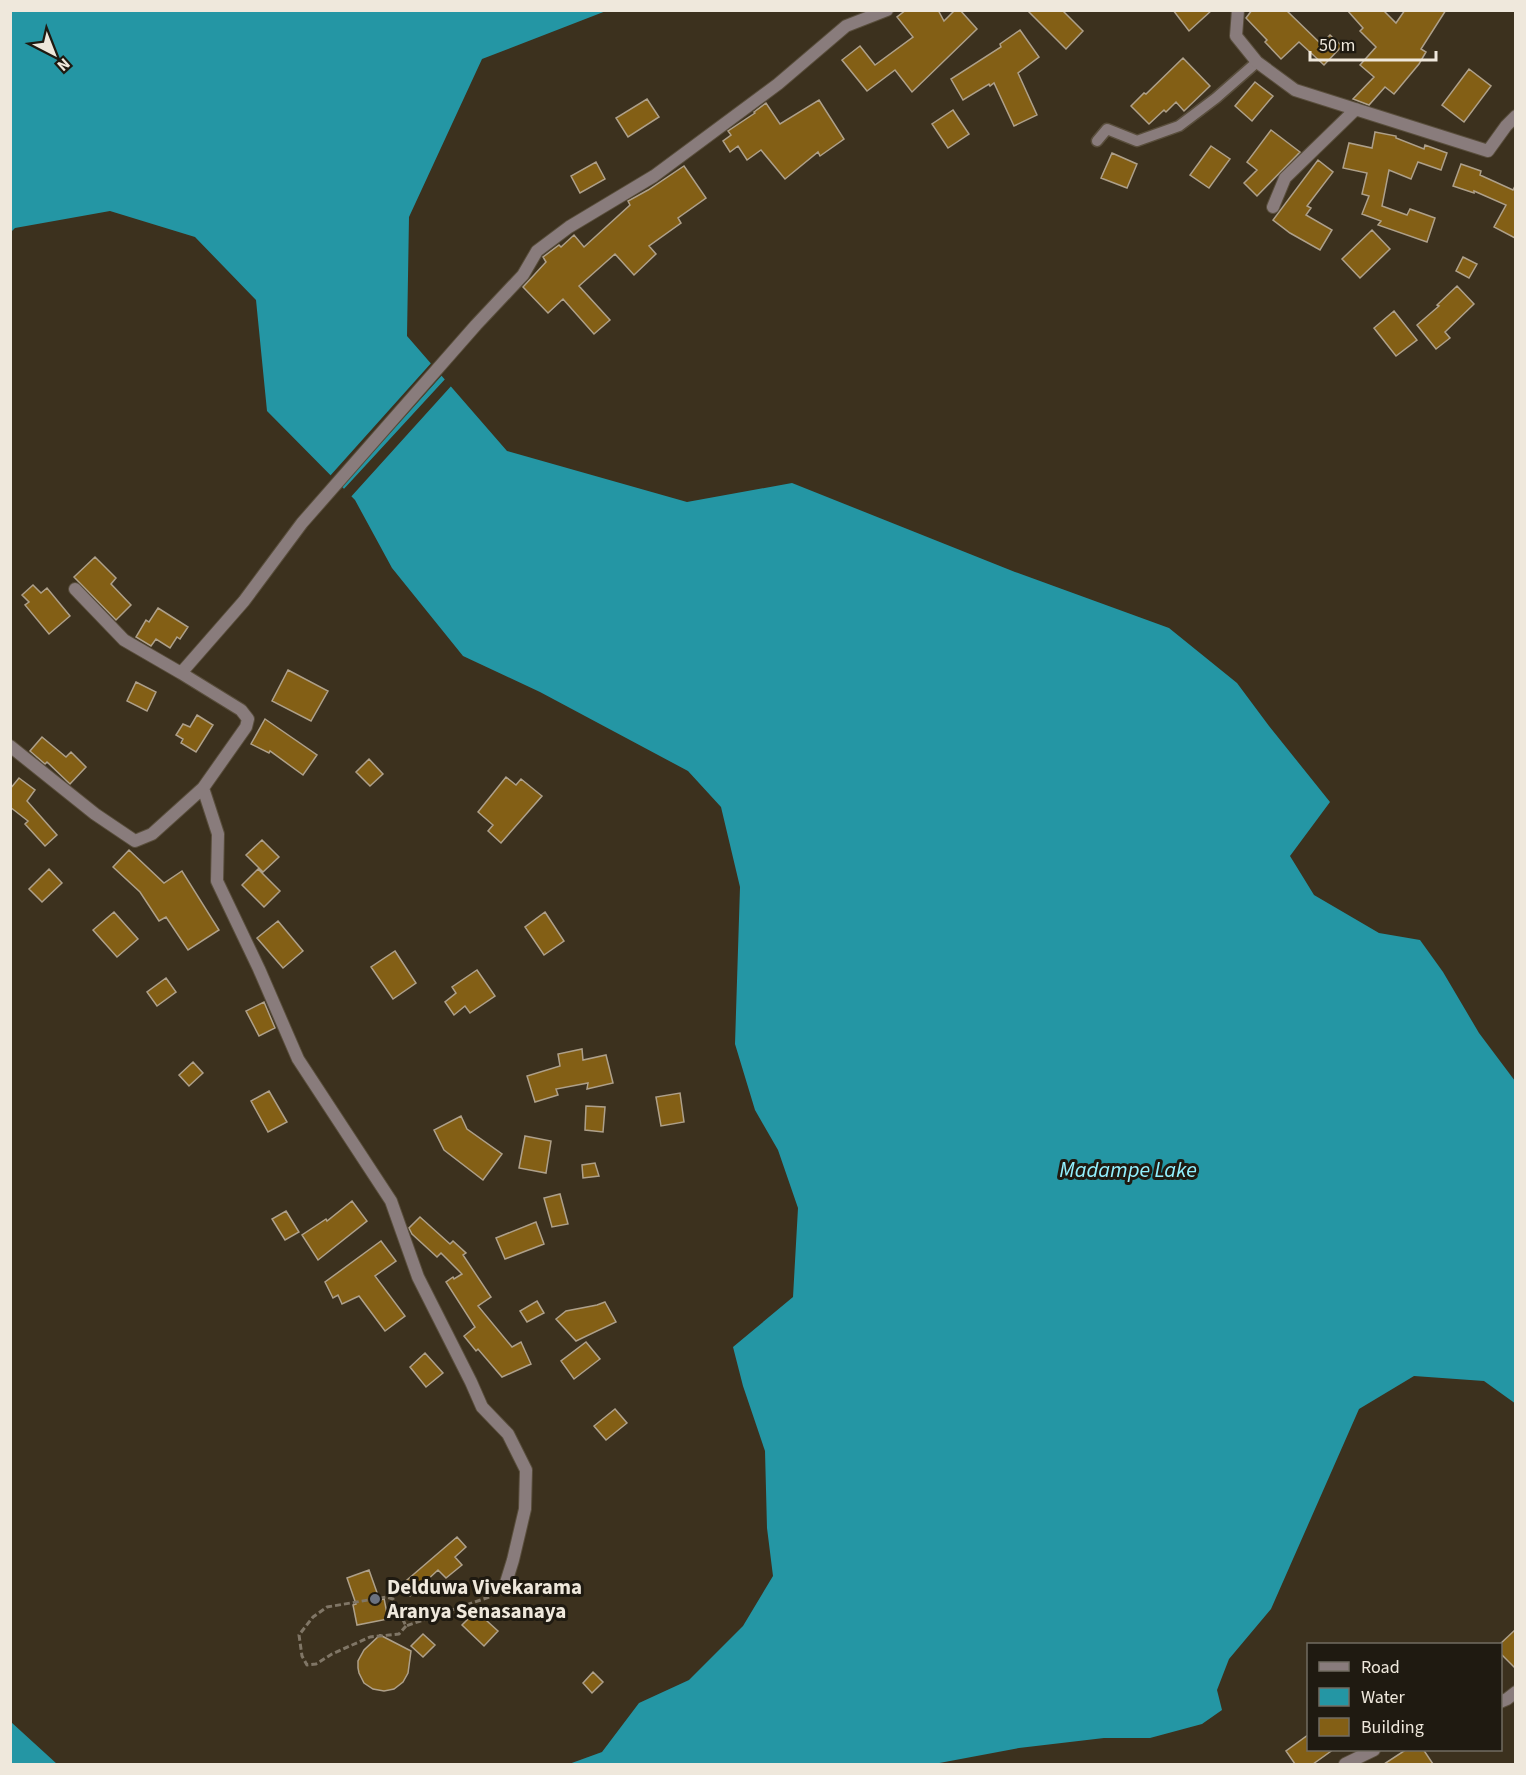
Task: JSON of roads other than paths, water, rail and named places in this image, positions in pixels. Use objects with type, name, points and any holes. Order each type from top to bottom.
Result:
[{"type":"street","points":[[181,673],[244,601],[302,523],[476,325],[523,275],[537,251],[561,233],[654,176],[778,84],[846,26],[887,10]]},
{"type":"street","points":[[1238,10],[1236,36],[1257,62],[1294,90],[1488,151],[1515,116]]},
{"type":"street","points":[[1273,207],[1285,178],[1356,109]]},
{"type":"street","points":[[10,746],[95,814],[135,841],[152,834],[203,788],[246,727],[248,719],[241,710],[124,640],[75,589]]},
{"type":"street","points":[[203,788],[218,834],[218,881],[298,1059],[391,1201],[418,1277],[482,1407],[508,1434],[526,1470],[525,1509],[504,1589]]},
{"type":"street","points":[[1502,1701],[1515,1692]]},
{"type":"street","points":[[1345,1764],[1370,1751]]},
{"type":"lane","points":[[1097,141],[1107,129],[1137,141],[1179,126],[1216,98],[1257,62]]},
{"type":"water","name":"Madampe Lake","points":[[10,11],[606,11],[482,59],[409,217],[407,336],[507,451],[687,502],[792,483],[1015,572],[1169,628],[1237,683],[1330,802],[1290,856],[1314,895],[1379,933],[1420,940],[1443,972],[1479,1033],[1515,1081],[1516,1404],[1484,1381],[1414,1376],[1359,1409],[1271,1609],[1229,1659],[1217,1690],[1222,1710],[1202,1724],[1150,1738],[1104,1738],[1019,1748],[934,1764],[569,1764],[602,1752],[639,1703],[689,1680],[743,1626],[773,1576],[767,1528],[765,1451],[743,1386],[733,1347],[793,1297],[798,1208],[778,1150],[755,1110],[735,1044],[740,887],[721,807],[688,771],[540,692],[463,656],[392,568],[355,500],[267,411],[256,300],[195,237],[110,211],[15,228],[11,232]]},
{"type":"water","points":[[11,1722],[57,1764],[11,1764]]},
{"type":"place","name":"Delduwa Vivekarama Aranya Senasanaya","points":[[375,1599]]}]
